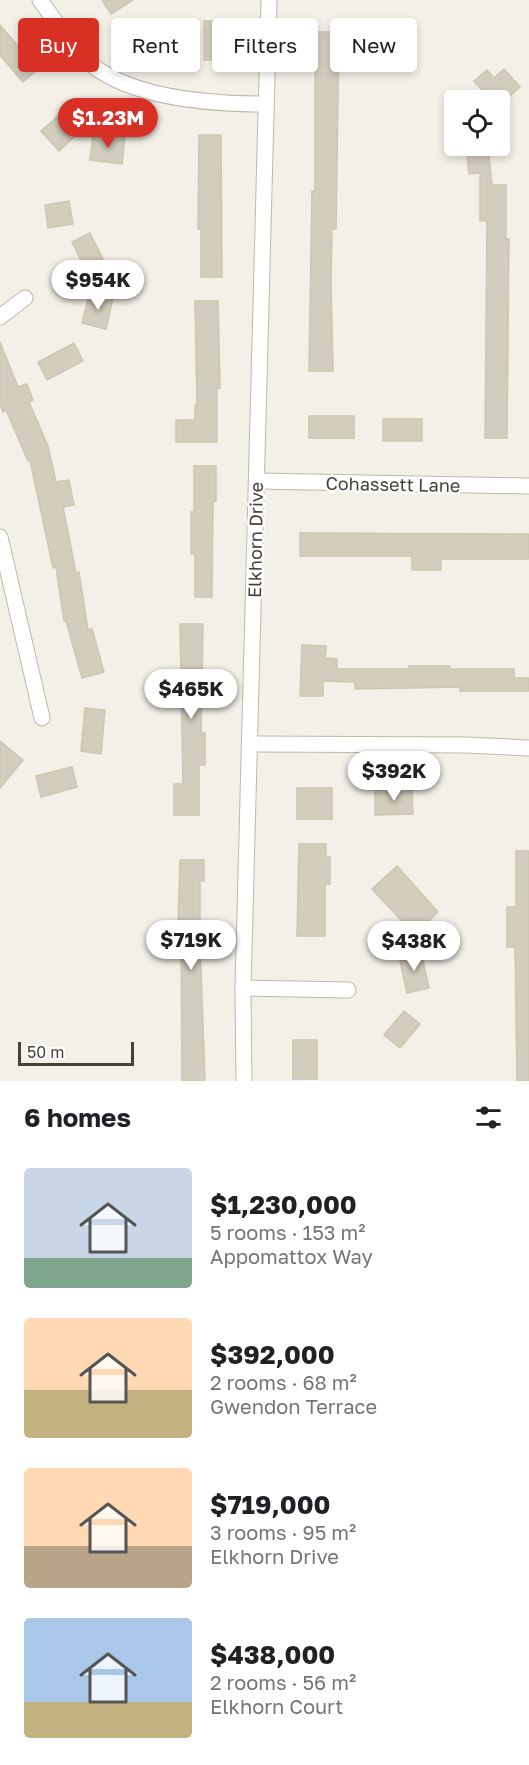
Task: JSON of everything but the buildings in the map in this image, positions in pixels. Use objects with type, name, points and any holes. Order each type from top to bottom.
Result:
[{"type":"street","points":[[40,0],[76,48],[95,67],[117,80],[137,88],[225,105],[266,105]]},
{"type":"street","name":"Elkhorn Drive","points":[[244,1081],[243,988],[269,0]]},
{"type":"street","points":[[0,317],[25,298]]},
{"type":"street","name":"Cohassett Lane","points":[[257,482],[529,486]]},
{"type":"street","points":[[0,537],[42,718]]},
{"type":"street","points":[[250,744],[465,745],[529,748]]},
{"type":"street","points":[[243,988],[348,990]]}]
